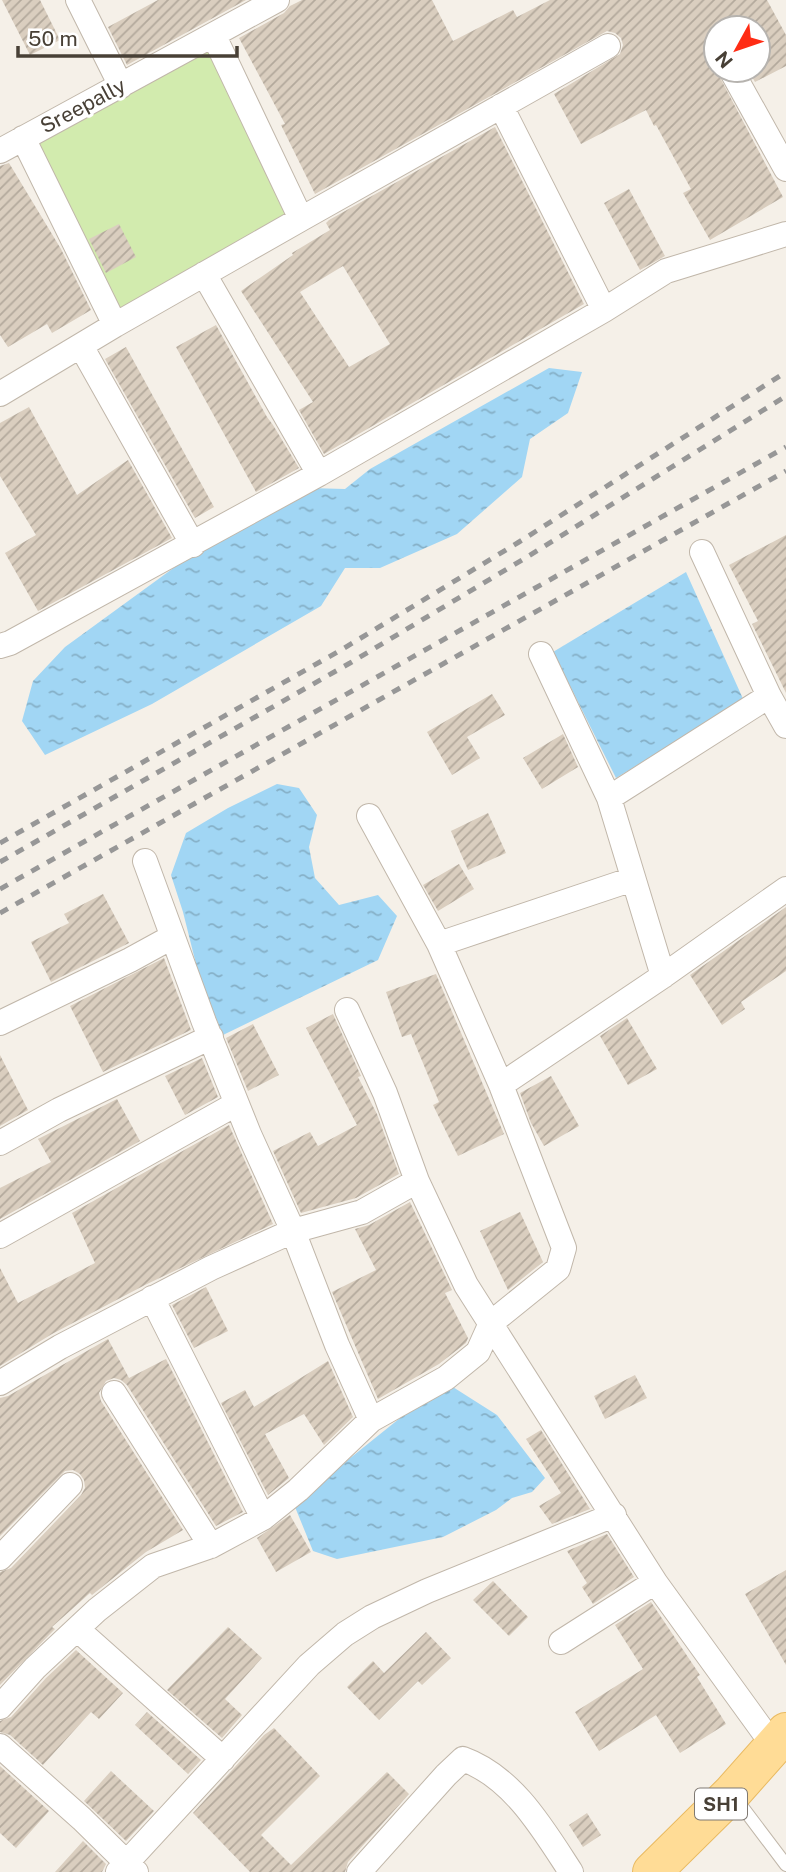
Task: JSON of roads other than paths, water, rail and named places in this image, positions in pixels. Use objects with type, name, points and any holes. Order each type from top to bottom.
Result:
[{"type":"main road","name":"SH1","points":[[652,1872],[732,1793],[779,1739]]},
{"type":"street","points":[[78,0],[121,86]]},
{"type":"street","name":"Sreepally","points":[[0,152],[214,36],[249,7],[277,0]]},
{"type":"street","points":[[214,36],[301,219]]},
{"type":"street","points":[[0,394],[204,274],[608,47]]},
{"type":"street","points":[[739,84],[786,169]]},
{"type":"street","points":[[501,106],[604,310]]},
{"type":"street","points":[[23,138],[115,325]]},
{"type":"street","points":[[0,646],[22,637],[320,474],[604,310],[666,271],[786,233]]},
{"type":"street","points":[[204,274],[320,474]]},
{"type":"street","points":[[81,346],[193,545]]},
{"type":"street","points":[[702,552],[769,696],[786,726]]},
{"type":"street","points":[[541,654],[609,798],[663,976]]},
{"type":"street","points":[[609,798],[769,696]]},
{"type":"street","points":[[0,1707],[34,1668],[76,1629],[153,1566],[211,1546],[263,1518],[298,1490],[371,1420],[446,1378],[478,1352],[491,1323],[558,1269],[564,1248],[501,1085],[439,944],[369,816]]},
{"type":"street","points":[[145,861],[236,1104],[293,1231],[337,1345],[371,1420]]},
{"type":"street","points":[[439,944],[633,879]]},
{"type":"street","points":[[501,1085],[786,889]]},
{"type":"street","points":[[0,1023],[172,937]]},
{"type":"street","points":[[347,1010],[385,1093],[417,1181],[466,1285],[655,1582],[779,1739]]},
{"type":"street","points":[[0,1143],[59,1110],[211,1037]]},
{"type":"street","points":[[0,1236],[236,1104]]},
{"type":"street","points":[[0,1383],[211,1268],[293,1231],[362,1212],[417,1181]]},
{"type":"street","points":[[152,1298],[263,1518]]},
{"type":"street","points":[[114,1393],[211,1546]]},
{"type":"street","points":[[0,1558],[71,1485]]},
{"type":"street","points":[[0,1746],[127,1869],[309,1665],[345,1634],[372,1617],[427,1591],[614,1516]]},
{"type":"street","points":[[561,1642],[655,1582]]},
{"type":"street","points":[[76,1629],[223,1759]]},
{"type":"street","points":[[359,1872],[463,1759],[482,1766],[517,1795],[571,1872]]},
{"type":"lane","points":[[732,1793],[786,1865]]},
{"type":"water","points":[[549,368],[582,372],[568,413],[530,439],[522,477],[457,534],[380,568],[345,568],[321,606],[152,704],[45,755],[22,721],[33,681],[65,647],[190,556],[309,488],[345,489],[370,469]]},
{"type":"water","points":[[686,572],[744,701],[616,778],[553,652]]},
{"type":"water","points":[[277,784],[299,788],[317,815],[309,847],[315,878],[339,905],[378,895],[397,916],[378,960],[223,1035],[200,980],[171,875],[186,833]]},
{"type":"water","points":[[445,1382],[497,1415],[545,1478],[532,1492],[512,1498],[496,1510],[443,1537],[337,1559],[313,1551],[295,1507],[349,1459]]},
{"type":"railway","points":[[0,843],[341,650],[519,542],[786,372]]},
{"type":"railway","points":[[0,862],[350,663],[786,396]]},
{"type":"railway","points":[[0,889],[786,447]]},
{"type":"railway","points":[[0,913],[786,471]]}]
